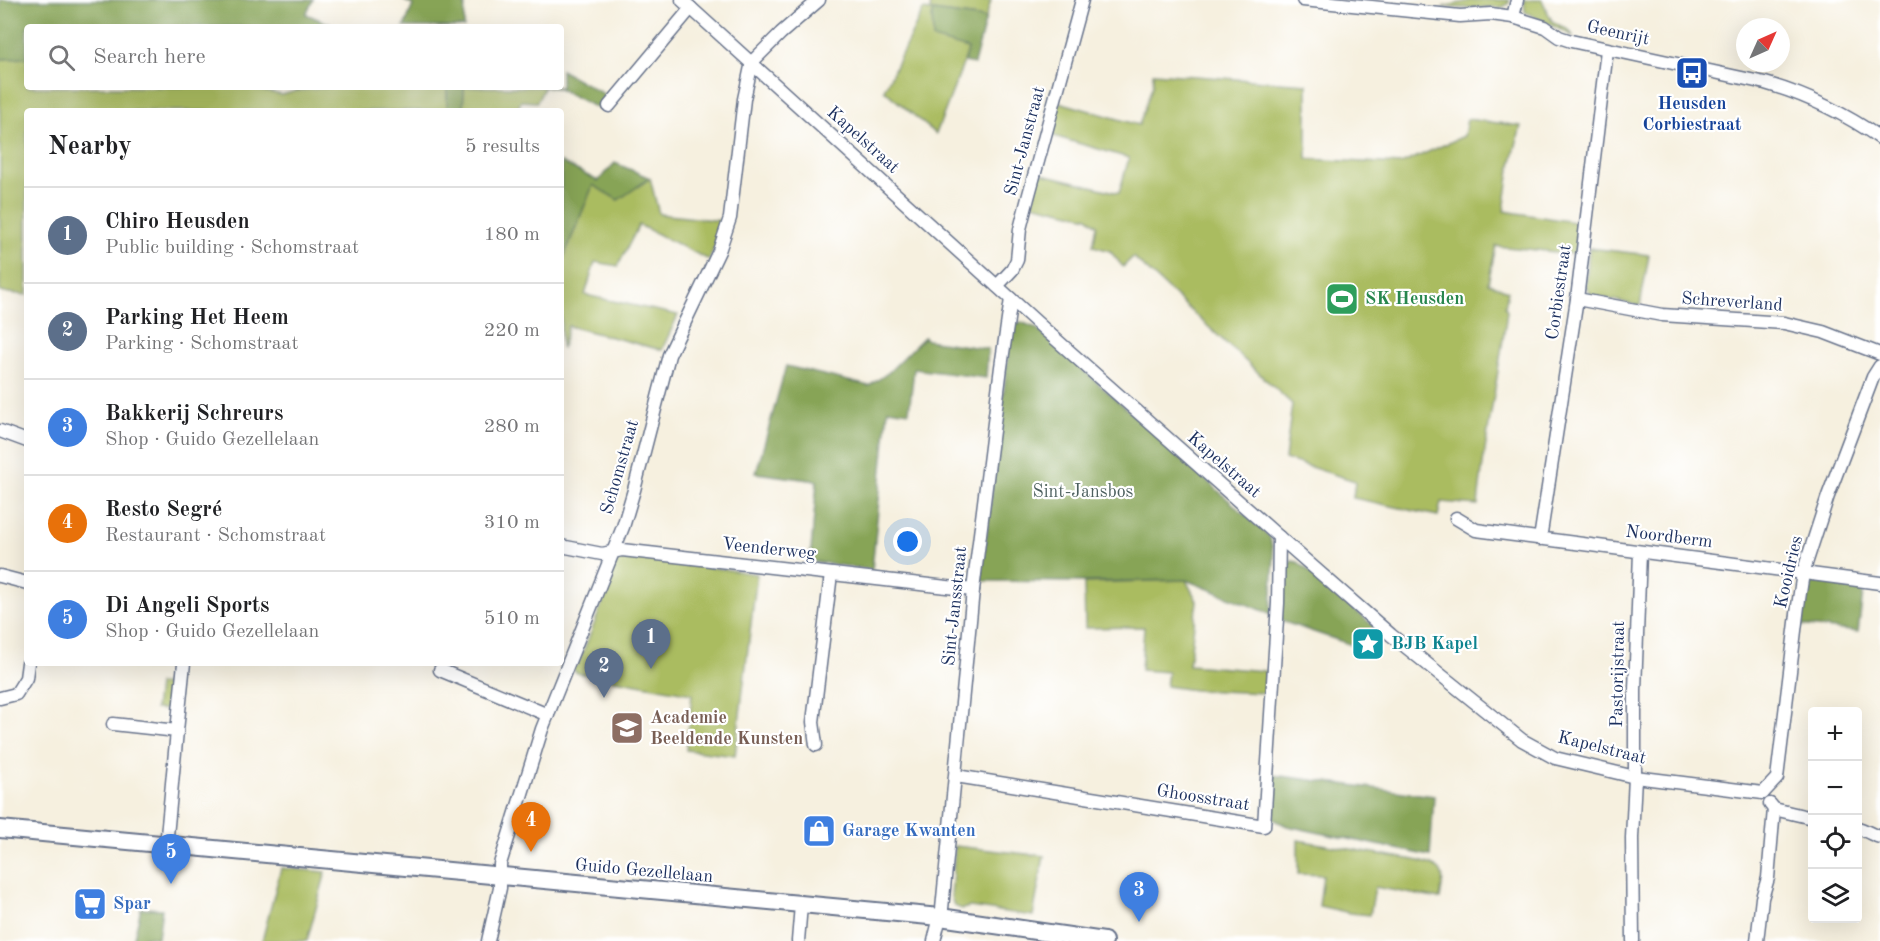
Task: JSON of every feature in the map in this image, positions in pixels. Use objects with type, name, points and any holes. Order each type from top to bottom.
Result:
[{"type":"main road","name":"Guido Gezellelaan","points":[[0,829],[940,917],[1104,941]]},
{"type":"street","points":[[752,62],[819,0]]},
{"type":"street","name":"Sint-Janstraat","points":[[998,286],[1012,270],[1017,260],[1020,229],[1082,0]]},
{"type":"street","name":"Geenrijt","points":[[1303,0],[1460,16],[1491,14],[1514,17],[1545,27],[1559,37],[1571,41],[1788,89],[1821,102],[1880,138]]},
{"type":"street","points":[[1514,17],[1517,0]]},
{"type":"street","points":[[609,106],[686,4]]},
{"type":"street","name":"Kapelstraat","points":[[686,4],[1011,299],[1279,537],[1391,635],[1522,740],[1555,758],[1635,777],[1763,793]]},
{"type":"street","name":"Corbiestraat","points":[[1540,539],[1577,299],[1607,50]]},
{"type":"street","name":"Schomstraat","points":[[488,941],[500,888],[500,864],[548,715],[614,552],[634,490],[669,355],[719,251],[730,218],[744,99],[752,62]]},
{"type":"street","name":"Sint-Jansstraat","points":[[934,941],[940,917],[973,590],[1011,299]]},
{"type":"street","name":"Schreverland","points":[[1577,299],[1662,315],[1784,323],[1823,332],[1880,354]]},
{"type":"street","name":"Kooidries","points":[[1763,793],[1777,778],[1803,573],[1828,496],[1873,378],[1880,366]]},
{"type":"street","points":[[0,431],[24,440]]},
{"type":"street","name":"Noordberm","points":[[1456,518],[1476,530],[1880,583]]},
{"type":"street","name":"Ghoosstraat","points":[[956,776],[1264,826],[1278,603],[1279,537]]},
{"type":"street","name":"Veenderweg","points":[[564,547],[602,554],[622,550],[973,590]]},
{"type":"street","name":"Pastorijstraat","points":[[1633,941],[1632,838],[1640,552]]},
{"type":"street","points":[[816,745],[813,722],[831,574]]},
{"type":"street","points":[[0,576],[22,582]]},
{"type":"street","points":[[0,698],[16,694],[26,678],[28,666]]},
{"type":"street","points":[[166,846],[184,666]]},
{"type":"street","points":[[440,670],[548,715]]},
{"type":"street","points":[[113,724],[177,731]]},
{"type":"street","points":[[1757,941],[1762,898],[1768,878],[1774,809],[1763,793]]},
{"type":"street","points":[[1774,809],[1808,817]]},
{"type":"street","points":[[1862,829],[1870,835],[1880,837]]},
{"type":"street","points":[[798,941],[801,905]]},
{"type":"green space","points":[[0,0],[313,0],[306,14],[330,24],[24,24],[24,58],[0,59]]},
{"type":"green space","points":[[403,0],[465,0],[464,24],[405,24],[413,5]]},
{"type":"green space","points":[[931,0],[991,0],[986,18],[933,11],[969,49],[936,134],[884,90],[923,10],[930,11]]},
{"type":"green space","points":[[1473,0],[1510,0],[1503,7],[1443,7]]},
{"type":"green space","points":[[1524,0],[1542,0],[1552,21],[1570,31],[1573,36],[1525,12]]},
{"type":"green space","points":[[932,11],[986,18],[974,64],[964,62],[968,49],[933,39]]},
{"type":"green space","points":[[24,58],[24,90],[258,90],[282,95],[304,90],[447,90],[447,108],[24,108],[24,295],[0,292],[0,59]]},
{"type":"green space","points":[[564,72],[609,97],[599,109],[561,90],[564,90]]},
{"type":"green space","name":"SK Heusden","points":[[1153,73],[1307,84],[1307,159],[1401,164],[1464,136],[1467,119],[1521,126],[1510,169],[1504,211],[1581,223],[1575,254],[1496,246],[1488,283],[1508,291],[1505,307],[1507,311],[1478,505],[1441,502],[1438,516],[1353,498],[1355,481],[1285,459],[1292,404],[1133,257],[1123,267],[1110,251],[1093,246],[1097,225],[1088,217],[1032,204],[1039,173],[1119,193],[1129,158],[1050,135],[1059,102],[1139,125],[1153,84]]},
{"type":"green space","points":[[447,90],[464,90],[463,108],[447,108]]},
{"type":"green space","points":[[464,90],[543,90],[537,102],[521,101],[518,108],[463,108]]},
{"type":"green space","points":[[615,163],[650,178],[618,200],[593,185],[564,257],[564,164],[598,181]]},
{"type":"green space","points":[[650,178],[659,214],[723,221],[709,260],[639,225],[618,266],[595,262],[585,295],[678,315],[662,350],[568,326],[564,341],[564,257],[593,185],[638,187]]},
{"type":"green space","points":[[1589,248],[1649,255],[1640,306],[1591,295],[1586,286]]},
{"type":"green space","name":"Sint-Jansbos","points":[[1021,322],[1036,328],[1270,537],[1274,557],[1271,614],[1186,580],[981,581],[1011,330],[1014,324]]},
{"type":"green space","points":[[924,337],[927,340],[988,349],[986,378],[914,369],[909,412],[888,409],[872,570],[810,561],[817,481],[756,473],[786,366],[869,386],[889,372]]},
{"type":"green space","points":[[623,555],[757,574],[735,756],[686,750],[692,694],[577,673],[573,669],[578,665],[609,586],[607,582],[618,557]]},
{"type":"green space","points":[[1292,561],[1298,562],[1384,635],[1373,652],[1281,621],[1283,569]]},
{"type":"green space","points":[[1186,580],[1197,601],[1189,665],[1265,671],[1265,693],[1194,690],[1166,686],[1168,672],[1141,670],[1144,627],[1085,628],[1084,583]]},
{"type":"green space","points":[[1817,581],[1864,586],[1858,632],[1800,625],[1805,594]]},
{"type":"green space","points":[[158,684],[174,685],[171,710],[155,709]]},
{"type":"green space","points":[[1273,775],[1434,796],[1430,856],[1287,826],[1271,818]]},
{"type":"green space","points":[[1298,840],[1429,864],[1442,873],[1440,899],[1375,887],[1370,915],[1319,906],[1323,875],[1298,874]]},
{"type":"green space","points":[[955,846],[1044,856],[1033,916],[970,907],[962,909],[954,906],[951,897]]},
{"type":"green space","points":[[281,868],[326,872],[307,941],[262,941]]},
{"type":"green space","points":[[141,908],[162,909],[158,938],[144,937],[143,941],[133,941]]},
{"type":"place","name":"Heusden Corbiestraat","points":[[1692,73]]},
{"type":"place","name":"SK Heusden","points":[[1342,299]]},
{"type":"place","name":"BJB Kapel","points":[[1368,644]]},
{"type":"place","name":"Chiro Heusden","points":[[651,669]]},
{"type":"place","name":"Parking Het Heem","points":[[604,698]]},
{"type":"place","name":"Academie Beeldende Kunsten","points":[[627,728]]},
{"type":"place","name":"Garage Kwanten","points":[[819,831]]},
{"type":"place","name":"Resto Segré","points":[[531,852]]},
{"type":"place","name":"Di Angeli Sports","points":[[171,884]]},
{"type":"place","name":"Spar","points":[[90,904]]},
{"type":"place","name":"Bakkerij Schreurs","points":[[1139,922]]}]
